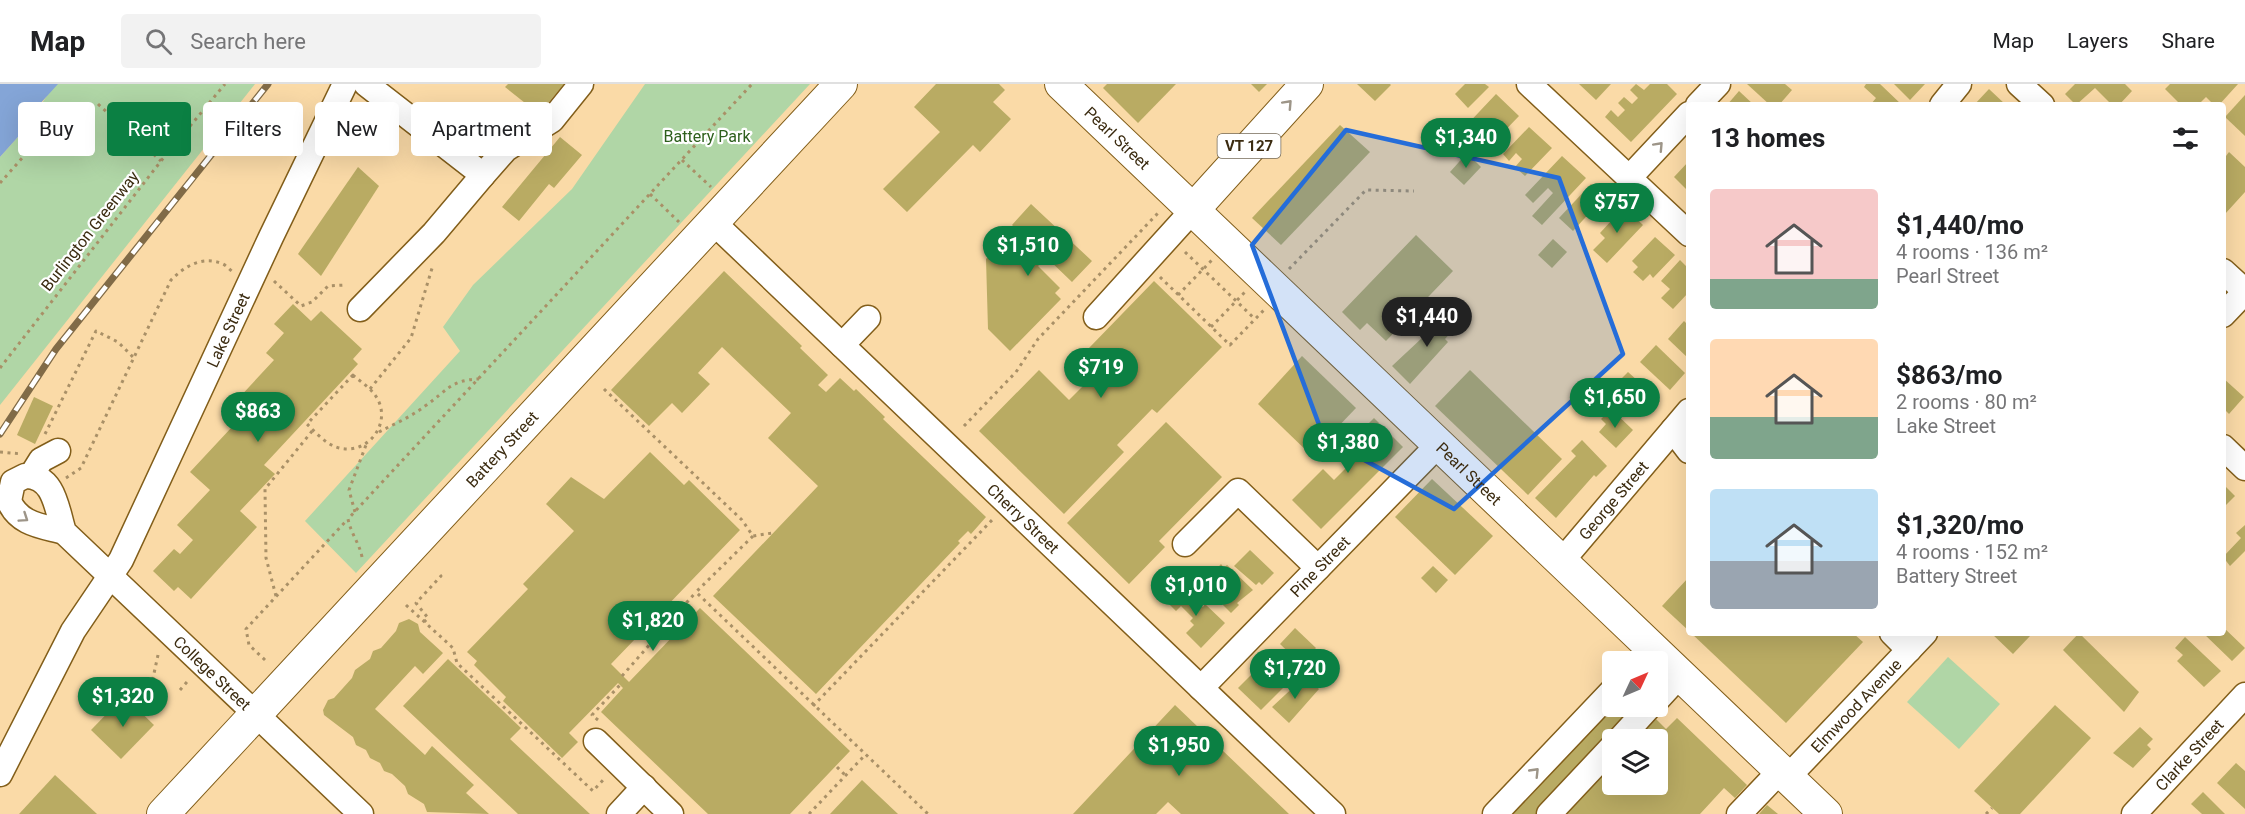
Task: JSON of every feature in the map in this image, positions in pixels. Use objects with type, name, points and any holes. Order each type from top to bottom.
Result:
[{"type":"main road","name":"Battery Street","points":[[163,814],[256,714],[698,223],[841,84]]},
{"type":"main road","name":"Pearl Street","points":[[1061,84],[1561,562],[1643,651]]},
{"type":"main road","name":"VT 127","points":[[1193,210],[1307,84]]},
{"type":"main road","name":"Pearl Street","points":[[1668,668],[1680,675],[1784,774],[1820,812]]},
{"type":"street","name":"Lake Street","points":[[0,774],[73,631],[121,561],[247,269],[345,84]]},
{"type":"street","points":[[366,84],[483,175]]},
{"type":"street","points":[[360,309],[434,233],[506,149],[552,120],[581,84]]},
{"type":"street","points":[[1529,84],[1686,231]]},
{"type":"street","points":[[1701,102],[1718,84]]},
{"type":"street","points":[[1944,102],[1959,84]]},
{"type":"street","points":[[2019,84],[2039,102]]},
{"type":"street","points":[[1629,178],[1686,117]]},
{"type":"street","points":[[1096,316],[1193,210]]},
{"type":"street","name":"Cherry Street","points":[[698,223],[842,345],[1333,814]]},
{"type":"street","points":[[2226,274],[2245,291],[2226,312]]},
{"type":"street","points":[[842,345],[868,318]]},
{"type":"street","name":"George Street","points":[[1561,562],[1686,415]]},
{"type":"street","points":[[1673,430],[1686,447]]},
{"type":"street","points":[[19,471],[41,460],[50,445]]},
{"type":"street","name":"Pine Street","points":[[1201,688],[1438,445]]},
{"type":"street","points":[[2226,450],[2245,468]]},
{"type":"street","points":[[19,471],[61,487],[64,532]]},
{"type":"street","name":"College Street","points":[[19,471],[9,501],[20,517],[31,523],[64,532],[362,814]]},
{"type":"street","points":[[1185,544],[1238,491],[1318,568]]},
{"type":"street","name":"Elmwood Avenue","points":[[1739,814],[1784,774],[1909,638]]},
{"type":"street","points":[[1668,688],[1680,675]]},
{"type":"street","name":"Clarke Street","points":[[2134,814],[2245,695]]},
{"type":"street","points":[[1495,814],[1602,702]]},
{"type":"street","points":[[1629,729],[1640,717]]},
{"type":"street","points":[[596,730],[644,787],[671,814]]},
{"type":"street","points":[[1549,814],[1602,758]]},
{"type":"street","points":[[619,814],[644,787]]},
{"type":"path","name":"Burlington Greenway","points":[[0,368],[161,161],[225,84]]},
{"type":"path","points":[[265,660],[249,645],[246,629],[752,84]]},
{"type":"path","points":[[98,104],[161,161]]},
{"type":"path","points":[[0,183],[24,156]]},
{"type":"path","points":[[682,160],[715,191]]},
{"type":"path","points":[[1288,270],[1366,190],[1414,191]]},
{"type":"path","points":[[650,194],[698,223]]},
{"type":"path","points":[[964,426],[1016,372],[1038,339],[1159,212]]},
{"type":"path","points":[[370,389],[411,338],[439,245],[434,233]]},
{"type":"path","points":[[1189,248],[1185,252],[1255,319]]},
{"type":"path","points":[[1178,295],[1212,260]]},
{"type":"path","points":[[61,487],[81,468],[158,303],[181,270],[194,263],[207,261],[221,263],[231,273],[247,269],[301,306],[312,302],[328,286],[345,285]]},
{"type":"path","points":[[1168,268],[1159,277],[1230,345],[1264,310]]},
{"type":"path","points":[[1211,327],[1245,292]]},
{"type":"path","points":[[50,445],[96,331],[118,342],[133,357]]},
{"type":"path","points":[[367,443],[351,448],[337,448],[307,424],[353,375],[370,389],[381,409],[382,418],[377,433]]},
{"type":"path","points":[[355,512],[349,490],[367,443],[377,433],[426,406],[449,386],[465,380],[480,379]]},
{"type":"path","points":[[604,389],[742,520],[753,536]]},
{"type":"path","points":[[276,596],[266,558],[265,489],[313,430]]},
{"type":"path","points":[[0,452],[19,471]]},
{"type":"path","points":[[813,706],[1008,504]]},
{"type":"path","points":[[348,519],[351,536],[359,543],[362,557]]},
{"type":"path","points":[[622,676],[696,592],[753,536],[772,533]]},
{"type":"path","points":[[424,622],[428,618],[416,603],[441,576],[437,572]]},
{"type":"path","points":[[696,592],[928,814]]},
{"type":"path","points":[[406,605],[453,648],[457,663],[593,791],[610,773]]},
{"type":"path","points":[[158,655],[153,678],[160,688]]},
{"type":"path","points":[[180,690],[187,682]]},
{"type":"path","points":[[596,730],[592,715],[620,685]]},
{"type":"path","points":[[808,814],[865,755]]},
{"type":"path","points":[[837,767],[846,775]]},
{"type":"path","points":[[1986,814],[1992,808]]},
{"type":"highlighted area","points":[[1346,130],[1559,178],[1623,354],[1454,509],[1324,438],[1252,245]]},
{"type":"green space","points":[[41,84],[255,84],[241,102],[203,102],[203,149],[0,405],[0,157],[18,137],[18,156],[95,156],[95,102],[43,102],[48,94]]},
{"type":"green space","name":"Battery Park","points":[[645,84],[810,84],[356,573],[305,521],[460,351],[443,327],[473,285],[572,189]]},
{"type":"green space","points":[[1948,657],[2000,704],[1959,749],[1907,702]]},
{"type":"water","points":[[0,84],[58,84],[42,102],[18,102],[18,137],[0,157]]},
{"type":"building","points":[[508,84],[564,84],[549,102],[524,102],[505,87]]},
{"type":"building","points":[[936,84],[999,84],[1005,90],[993,102],[1011,119],[980,152],[973,145],[907,212],[883,189],[940,132],[914,107]]},
{"type":"building","points":[[1107,84],[1176,84],[1138,123],[1103,88]]},
{"type":"building","points":[[1251,84],[1267,84],[1259,92]]},
{"type":"building","points":[[1357,84],[1390,84],[1391,85],[1375,101]]},
{"type":"building","points":[[1465,84],[1485,84],[1489,87],[1468,108],[1455,94]]},
{"type":"building","points":[[1579,84],[1611,84],[1596,100]]},
{"type":"building","points":[[1636,84],[1644,90],[1650,84],[1667,84],[1677,94],[1631,142],[1605,117],[1611,110],[1618,117],[1625,110],[1618,103],[1624,97],[1632,104],[1638,98],[1630,90]]},
{"type":"building","points":[[1747,84],[1785,84],[1792,90],[1782,102],[1767,102]]},
{"type":"building","points":[[1866,84],[1880,84],[1899,102],[1873,102],[1876,98],[1864,87]]},
{"type":"building","points":[[1894,84],[1925,84],[1910,100]]},
{"type":"building","points":[[2075,84],[2125,84],[2132,91],[2122,102],[2109,102],[2095,88],[2079,102],[2073,102],[2065,94]]},
{"type":"building","points":[[2170,84],[2238,84],[2222,102],[2211,102],[2206,97],[2201,102],[2178,102],[2165,89]]},
{"type":"building","points":[[1989,89],[2003,102],[1977,102]]},
{"type":"building","points":[[1739,91],[1751,102],[1730,102]]},
{"type":"building","points":[[1496,94],[1519,116],[1491,145],[1474,129],[1468,135],[1463,129]]},
{"type":"building","points":[[2245,95],[2245,136],[2226,116]]},
{"type":"building","points":[[1340,125],[1370,152],[1281,245],[1252,218]]},
{"type":"building","points":[[1529,127],[1552,148],[1525,176],[1515,167],[1522,159],[1516,153],[1509,161],[1503,154]]},
{"type":"building","points":[[560,137],[582,155],[554,188],[549,184],[519,221],[502,207],[544,156],[552,156],[552,147]]},
{"type":"building","points":[[2229,152],[2245,167],[2245,192],[2226,213],[2226,156]]},
{"type":"building","points":[[1467,153],[1481,167],[1464,185],[1450,172]]},
{"type":"building","points":[[1562,156],[1586,178],[1542,225],[1532,216],[1553,193],[1548,188],[1533,203],[1525,195]]},
{"type":"building","points":[[1686,164],[1686,189],[1674,177]]},
{"type":"building","points":[[358,167],[379,186],[321,276],[298,254]]},
{"type":"building","points":[[1591,184],[1604,197],[1573,231],[1559,218]]},
{"type":"building","points":[[1031,204],[1092,261],[1072,282],[1047,258],[1038,266],[1060,288],[1055,293],[1061,299],[1010,351],[988,329],[986,259],[1008,236],[1028,256],[1036,248],[1012,225]]},
{"type":"building","points":[[1624,207],[1643,225],[1607,263],[1593,250],[1605,238],[1600,233]]},
{"type":"building","points":[[1416,235],[1453,271],[1386,341],[1367,323],[1360,330],[1342,312]]},
{"type":"building","points":[[1655,237],[1675,255],[1653,278],[1650,274],[1643,281],[1633,272],[1638,267],[1632,261]]},
{"type":"building","points":[[1553,239],[1567,252],[1552,268],[1538,255]]},
{"type":"building","points":[[1680,260],[1686,266],[1686,295],[1673,309],[1661,298],[1670,289],[1661,281]]},
{"type":"building","points":[[724,271],[802,346],[800,348],[828,375],[818,385],[826,392],[840,378],[854,391],[856,389],[885,417],[883,419],[986,517],[971,534],[968,531],[958,541],[960,543],[816,694],[713,596],[818,486],[768,438],[791,413],[722,347],[698,373],[710,384],[682,413],[672,403],[649,426],[611,390]]},
{"type":"building","points":[[1154,281],[1222,347],[1157,413],[1152,409],[1117,445],[1124,452],[1064,514],[979,431],[1039,370],[1069,400],[1105,364],[1089,348]]},
{"type":"building","points":[[293,304],[311,321],[321,311],[362,349],[353,359],[358,364],[264,465],[275,474],[240,511],[257,527],[191,599],[178,587],[174,591],[153,571],[174,549],[180,554],[193,540],[177,525],[210,490],[190,472],[231,428],[226,423],[242,405],[237,400],[274,360],[266,353],[284,333],[274,324]]},
{"type":"building","points":[[1452,310],[1462,320],[1445,339],[1448,342],[1410,384],[1392,366]]},
{"type":"building","points":[[1684,321],[1686,323],[1686,356],[1668,339]]},
{"type":"building","points":[[1656,345],[1685,373],[1670,390],[1640,362]]},
{"type":"building","points":[[1302,356],[1356,408],[1311,455],[1258,404]]},
{"type":"building","points":[[1470,370],[1562,459],[1528,495],[1435,406]]},
{"type":"building","points":[[1628,372],[1660,401],[1646,416],[1630,401],[1633,398],[1617,383]]},
{"type":"building","points":[[2226,381],[2244,397],[2229,414],[2226,411]]},
{"type":"building","points":[[34,397],[53,406],[35,444],[17,435]]},
{"type":"building","points":[[1611,409],[1633,430],[1616,448],[1599,432],[1606,424],[1601,419]]},
{"type":"building","points":[[1374,418],[1403,447],[1321,529],[1292,500],[1323,469],[1334,480],[1354,460],[1343,449]]},
{"type":"building","points":[[1166,422],[1222,477],[1159,541],[1165,547],[1129,584],[1067,523]]},
{"type":"building","points":[[1582,440],[1607,466],[1596,477],[1594,475],[1556,518],[1535,498],[1576,456],[1571,451]]},
{"type":"building","points":[[650,452],[684,485],[689,480],[740,530],[611,664],[629,682],[700,608],[850,751],[790,814],[708,814],[601,712],[623,688],[618,683],[569,733],[578,742],[562,758],[503,701],[506,697],[474,665],[477,661],[467,652],[528,589],[523,584],[574,531],[546,504],[571,477],[604,499]]},
{"type":"building","points":[[1432,479],[1493,536],[1455,575],[1395,517]]},
{"type":"building","points":[[2226,487],[2235,496],[2226,505]]},
{"type":"building","points":[[2245,525],[2245,551],[2230,566],[2226,561],[2226,554],[2241,538],[2236,533]]},
{"type":"building","points":[[1250,550],[1274,573],[1262,585],[1259,582],[1256,585],[1234,566]]},
{"type":"building","points":[[1221,564],[1224,568],[1227,565],[1253,590],[1237,603],[1239,605],[1231,613],[1202,584],[1209,576],[1215,578],[1211,575]]},
{"type":"building","points":[[1433,566],[1448,580],[1436,593],[1421,578]]},
{"type":"building","points":[[1686,580],[1686,628],[1662,606]]},
{"type":"building","points":[[1175,587],[1187,599],[1190,596],[1203,607],[1205,604],[1225,623],[1201,648],[1186,633],[1194,625],[1190,621],[1193,618],[1181,606],[1176,611],[1164,599]]},
{"type":"building","points":[[409,619],[418,624],[420,632],[443,653],[423,674],[415,666],[375,709],[425,755],[432,746],[474,785],[466,793],[489,814],[427,812],[424,804],[408,794],[405,786],[392,774],[384,771],[380,763],[370,758],[366,750],[356,745],[353,737],[324,715],[323,710],[328,700],[334,698],[352,678],[355,670],[370,659],[373,651],[381,648],[396,631],[399,623]]},
{"type":"building","points":[[1295,628],[1316,648],[1301,664],[1280,644]]},
{"type":"building","points":[[2226,630],[2245,648],[2232,661],[2206,636],[2226,636]]},
{"type":"building","points":[[1694,636],[1856,636],[1863,642],[1786,723]]},
{"type":"building","points":[[1994,636],[2030,636],[2013,654]]},
{"type":"building","points":[[2076,636],[2082,636],[2139,692],[2124,712],[2063,650]]},
{"type":"building","points":[[2185,637],[2221,671],[2204,687],[2177,661],[2183,655],[2175,648]]},
{"type":"building","points":[[1321,654],[1328,661],[1317,673],[1310,666]]},
{"type":"building","points":[[448,659],[521,728],[510,739],[590,814],[518,814],[403,706]]},
{"type":"building","points":[[1262,664],[1285,686],[1261,710],[1238,688]]},
{"type":"building","points":[[1309,680],[1319,689],[1289,723],[1272,707],[1299,682],[1303,686]]},
{"type":"building","points":[[124,696],[154,725],[121,759],[91,730]]},
{"type":"building","points":[[1175,705],[1289,814],[1181,814],[1168,802],[1156,814],[1073,814]]},
{"type":"building","points":[[2055,705],[2091,738],[2020,814],[1999,814],[1974,791]]},
{"type":"building","points":[[1602,716],[1635,717],[1623,729],[1602,729],[1602,752],[1543,814],[1503,814]]},
{"type":"building","points":[[1677,718],[1747,785],[1735,798],[1724,788],[1700,814],[1566,814],[1602,776],[1602,795],[1668,795],[1668,729],[1666,729]]},
{"type":"building","points":[[1656,719],[1666,729],[1646,729]]},
{"type":"building","points":[[2140,727],[2153,739],[2147,745],[2151,749],[2133,768],[2113,753]]},
{"type":"building","points":[[2236,763],[2245,771],[2245,809],[2217,783]]},
{"type":"building","points":[[55,775],[97,814],[19,814]]},
{"type":"building","points":[[862,780],[898,814],[830,814]]},
{"type":"building","points":[[2203,792],[2225,814],[2202,814],[2191,804]]},
{"type":"building","points":[[1767,805],[1778,814],[1759,814]]},
{"type":"railway","points":[[0,434],[56,349],[268,84]]}]
